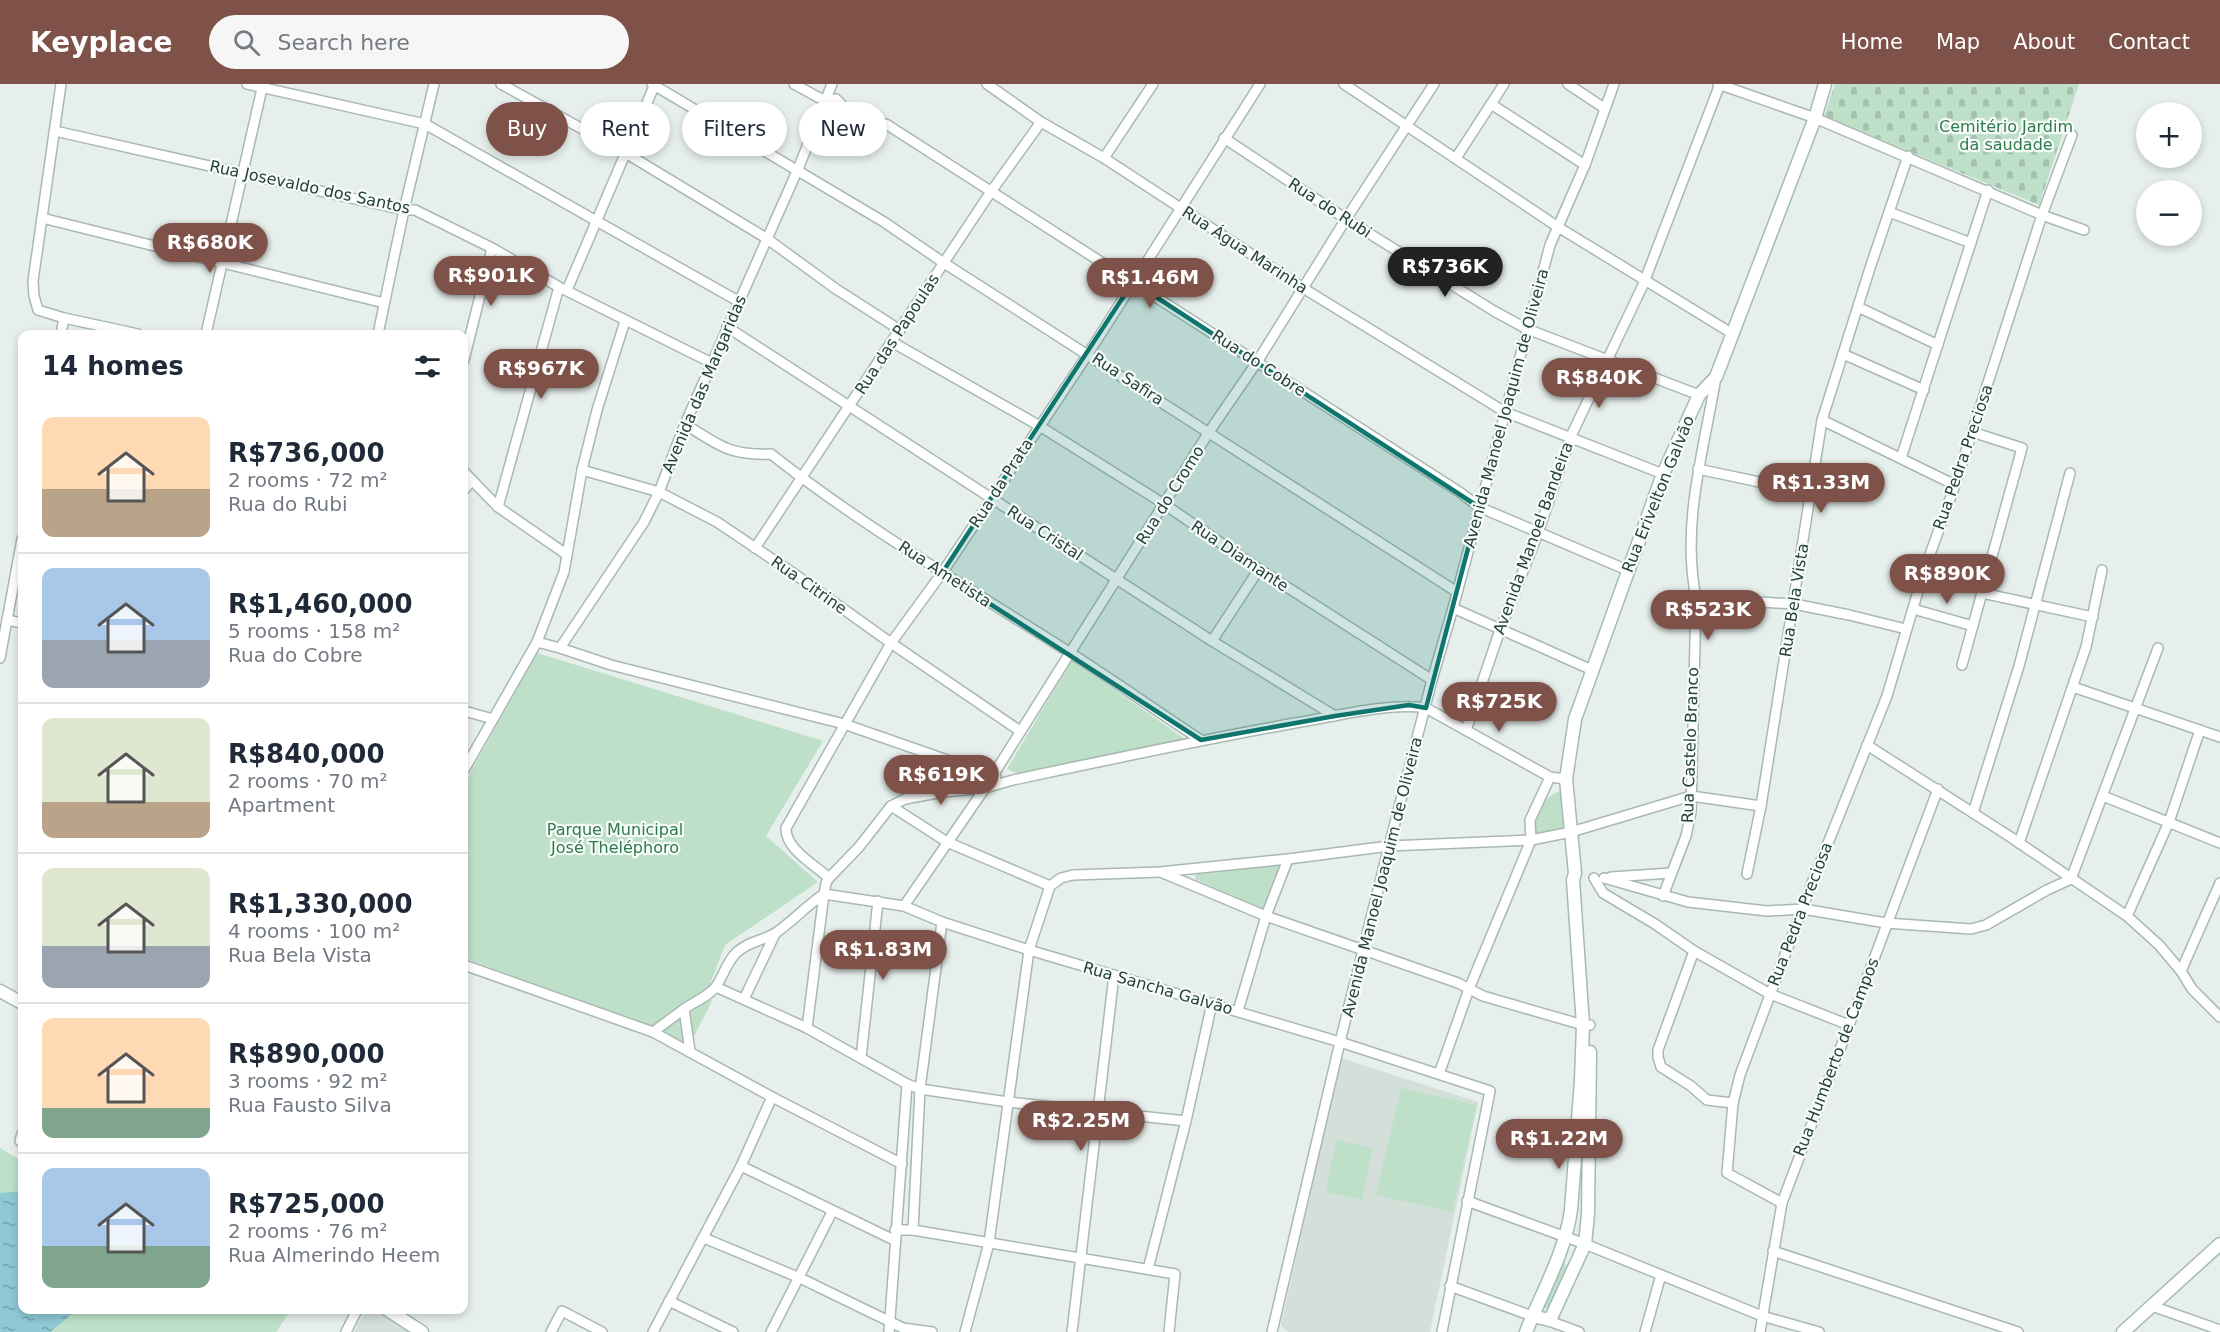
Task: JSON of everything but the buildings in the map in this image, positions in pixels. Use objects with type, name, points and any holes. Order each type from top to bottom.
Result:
[{"type":"main road","name":"Rua Erivelton Galvão","points":[[1586,1025],[1566,779],[1575,719],[1663,474],[1699,396],[1716,377],[1815,118],[1825,84]]},
{"type":"main road","points":[[0,991],[18,1001]]},
{"type":"main road","points":[[1526,1332],[1560,1254],[1571,1210],[1586,1025]]},
{"type":"main road","points":[[1534,1313],[1550,1319],[1585,1244],[1590,1127],[1586,1025]]},
{"type":"main road","points":[[2123,1332],[2220,1244]]},
{"type":"main road","points":[[1560,1254],[1576,1261]]},
{"type":"main road","points":[[394,1314],[423,1332]]},
{"type":"street","points":[[61,84],[33,281],[34,296],[38,310],[120,330]]},
{"type":"street","points":[[247,84],[425,124],[738,301]]},
{"type":"street","points":[[379,330],[434,84]]},
{"type":"street","points":[[501,84],[580,128]]},
{"type":"street","points":[[646,102],[654,84]]},
{"type":"street","name":"Rua Safira","points":[[654,84],[884,222],[944,263],[1457,592]]},
{"type":"street","points":[[794,84],[825,101]]},
{"type":"street","name":"Avenida das Margaridas","points":[[560,648],[644,522],[659,492],[684,424],[798,169],[832,84]]},
{"type":"street","name":"Rua Água Marinha","points":[[987,84],[999,87],[1041,122],[1104,158],[1303,288],[1505,412],[1663,474]]},
{"type":"street","points":[[1104,158],[1153,84]]},
{"type":"street","name":"Rua da Prata","points":[[829,878],[790,844],[786,828],[891,643],[942,573],[1038,425],[1088,354],[1260,84]]},
{"type":"street","points":[[1344,84],[1558,227],[1733,334]]},
{"type":"street","points":[[1359,94],[1366,84]]},
{"type":"street","name":"Rua do Cromo","points":[[904,906],[985,788],[1209,432],[1257,362],[1434,84]]},
{"type":"street","points":[[1456,158],[1504,84]]},
{"type":"street","points":[[1568,84],[1604,108]]},
{"type":"street","name":"Avenida Manoel Joaquim de Oliveira","points":[[1272,1332],[1389,846],[1550,245],[1585,165],[1614,84]]},
{"type":"street","points":[[1719,84],[1815,118],[2042,215],[2084,230]]},
{"type":"street","name":"Avenida Manoel Bandeira","points":[[1466,730],[1500,630],[1538,532],[1570,436],[1644,281],[1719,84]]},
{"type":"street","points":[[207,330],[262,86]]},
{"type":"street","name":"Rua do Cobre","points":[[825,101],[836,99],[844,105],[854,119],[864,123],[886,124],[1479,507],[1627,570]]},
{"type":"street","points":[[1491,104],[1585,165]]},
{"type":"street","name":"Rua das Papoulas","points":[[755,548],[990,193],[1041,122]]},
{"type":"street","name":"Rua Josevaldo dos Santos","points":[[55,130],[404,210],[415,210],[492,248],[625,321],[712,363]]},
{"type":"street","name":"Rua Pedra Preciosa","points":[[1782,1203],[1726,1173],[1733,1103],[1740,1075],[1887,696],[1906,629],[2042,215],[2072,135]]},
{"type":"street","name":"Rua do Rubi","points":[[1224,138],[1452,286],[1527,329],[1699,396]]},
{"type":"street","points":[[498,507],[563,289],[596,221],[622,156]]},
{"type":"street","points":[[631,156],[766,238],[836,289],[900,330]]},
{"type":"street","name":"Rua Bela Vista","points":[[1747,874],[1761,806],[1822,420],[1908,156]]},
{"type":"street","points":[[1901,458],[1988,190]]},
{"type":"street","points":[[1889,212],[1971,243]]},
{"type":"street","points":[[42,218],[384,303]]},
{"type":"street","points":[[468,344],[492,248]]},
{"type":"street","points":[[1858,307],[1938,345]]},
{"type":"street","points":[[62,330],[64,318]]},
{"type":"street","points":[[468,763],[537,642],[564,572],[582,470],[597,410],[625,321]]},
{"type":"street","name":"Rua Cristal","points":[[727,327],[1212,641],[1335,716]]},
{"type":"street","name":"Rua Diamante","points":[[892,342],[1038,425],[1164,504],[1259,569],[1432,680]]},
{"type":"street","points":[[1843,354],[1924,390]]},
{"type":"street","name":"Rua Castelo Branco","points":[[1663,896],[1686,836],[1690,812],[1695,597],[1690,546],[1698,470],[1716,377]]},
{"type":"street","points":[[1822,420],[1955,485]]},
{"type":"street","name":"Rua Ametista","points":[[684,424],[725,450],[748,455],[771,454],[942,573],[1071,653],[1201,740]]},
{"type":"street","points":[[1962,665],[2022,448],[1972,432]]},
{"type":"street","name":"Rua Citrine","points":[[582,470],[659,492],[717,522],[1020,731]]},
{"type":"street","points":[[1698,470],[1811,493]]},
{"type":"street","points":[[1973,813],[2036,605],[2070,473]]},
{"type":"street","points":[[468,476],[498,507],[566,554]]},
{"type":"street","points":[[468,485],[472,480]]},
{"type":"street","points":[[0,658],[18,561]]},
{"type":"street","points":[[1212,641],[1259,569]]},
{"type":"street","points":[[2019,843],[2086,647],[2102,570]]},
{"type":"street","points":[[1982,593],[2092,617]]},
{"type":"street","points":[[1695,597],[1794,604],[1906,629]]},
{"type":"street","points":[[1453,608],[1592,670]]},
{"type":"street","points":[[1913,609],[1973,626]]},
{"type":"street","points":[[7,620],[18,622]]},
{"type":"street","points":[[537,642],[611,665],[844,724],[992,776],[1013,780]]},
{"type":"street","points":[[1599,878],[1688,903],[1767,910],[1803,909],[1886,923],[1971,929],[1986,925],[2071,879],[2158,648]]},
{"type":"street","points":[[2073,687],[2220,737]]},
{"type":"street","points":[[807,1028],[826,884],[891,806],[905,799],[985,788],[1201,740],[1409,705],[1426,708],[1551,777],[1566,779]]},
{"type":"street","points":[[468,712],[493,719]]},
{"type":"street","points":[[2127,916],[2169,822],[2200,730]]},
{"type":"street","points":[[1867,745],[1938,789],[2127,916],[2159,945],[2181,971],[2192,989],[2220,1017]]},
{"type":"street","points":[[1439,1074],[1469,988],[1531,840],[1530,820],[1551,777]]},
{"type":"street","name":"Rua Humberto de Campos","points":[[1760,1332],[1782,1203],[1938,789]]},
{"type":"street","points":[[965,1332],[988,1244],[1029,950],[1050,886],[1060,878],[1073,875],[1160,872],[1389,846],[1531,840],[1571,832],[1691,796],[1761,806]]},
{"type":"street","points":[[2103,796],[2220,843]]},
{"type":"street","points":[[891,806],[947,842],[1050,886]]},
{"type":"street","points":[[1238,1011],[1266,916],[1288,859]]},
{"type":"street","points":[[1160,872],[1266,916],[1469,988],[1483,996],[1586,1025]]},
{"type":"street","points":[[1575,877],[1599,878],[1671,873]]},
{"type":"street","points":[[1599,878],[1603,893],[1655,924],[1694,951],[1770,993],[1849,1025]]},
{"type":"street","points":[[2181,971],[2220,883]]},
{"type":"street","points":[[653,1032],[716,987],[729,962],[738,951],[775,934],[795,919],[810,903],[824,894]]},
{"type":"street","name":"Rua Sancha Galvão","points":[[824,894],[904,906],[942,922],[1029,950],[1340,1042],[1490,1091],[1467,1201]]},
{"type":"street","points":[[861,1058],[878,901]]},
{"type":"street","points":[[913,1230],[920,1089],[942,922]]},
{"type":"street","points":[[744,999],[775,934]]},
{"type":"street","points":[[1694,951],[1658,1057],[1659,1062],[1665,1070],[1691,1086],[1707,1100],[1733,1103]]},
{"type":"street","points":[[468,966],[653,1032],[902,1164]]},
{"type":"street","points":[[1072,1332],[1114,975]]},
{"type":"street","points":[[716,987],[807,1028],[920,1089],[1008,1102],[1186,1121]]},
{"type":"street","points":[[1148,1269],[1186,1121],[1212,1003]]},
{"type":"street","points":[[684,1010],[690,1051]]},
{"type":"street","points":[[889,1327],[907,1084]]},
{"type":"street","points":[[653,1332],[741,1166],[772,1097]]},
{"type":"street","points":[[741,1166],[894,1240]]},
{"type":"street","points":[[1442,1332],[1467,1201],[1585,1244],[1762,1316],[1819,1332]]},
{"type":"street","points":[[771,1332],[832,1212]]},
{"type":"street","points":[[895,1230],[913,1230],[1175,1274],[1169,1332]]},
{"type":"street","points":[[704,1238],[800,1278],[889,1327],[932,1332]]},
{"type":"street","points":[[1773,1251],[2018,1332]]},
{"type":"street","points":[[1645,1332],[1661,1275]]},
{"type":"street","points":[[1450,1286],[1534,1313]]},
{"type":"street","points":[[669,1301],[733,1332]]},
{"type":"street","points":[[2152,1306],[2220,1330]]},
{"type":"street","points":[[551,1332],[562,1311],[602,1332]]},
{"type":"street","points":[[346,1332],[355,1314]]},
{"type":"street","points":[[1550,1319],[1579,1332]]},
{"type":"street","points":[[1986,1332],[1990,1322]]},
{"type":"highlighted area","points":[[1133,282],[1479,507],[1426,708],[1409,705],[1201,740],[942,573]]},
{"type":"shaded area","points":[[1341,1058],[1478,1102],[1430,1332],[1288,1332],[1281,1325]]},
{"type":"shaded area","points":[[363,1314],[388,1314],[417,1332],[354,1332]]},
{"type":"green space","name":"Cemitério Jardim da saudade","points":[[1835,84],[2079,84],[2039,205],[1824,116]]},
{"type":"green space","name":"Parque Municipal José Theléphoro","points":[[537,653],[823,741],[766,836],[818,882],[725,945],[706,995],[712,1001],[690,1044],[468,960],[468,777]]},
{"type":"green space","points":[[1072,660],[1185,739],[1019,774],[1007,769]]},
{"type":"green space","points":[[1562,790],[1563,829],[1533,834],[1534,818],[1539,807],[1548,798]]},
{"type":"green space","points":[[1281,864],[1263,910],[1195,879],[1196,872]]},
{"type":"green space","points":[[1401,1088],[1477,1105],[1452,1212],[1376,1195]]},
{"type":"green space","points":[[1336,1140],[1373,1148],[1362,1200],[1326,1192]]},
{"type":"green space","points":[[0,1148],[18,1159],[18,1314],[288,1314],[276,1332],[0,1332]]},
{"type":"green space","points":[[1563,1258],[1567,1270],[1551,1306],[1541,1310]]},
{"type":"water","points":[[18,1191],[18,1314],[72,1314],[50,1332],[0,1332],[0,1193]]}]
